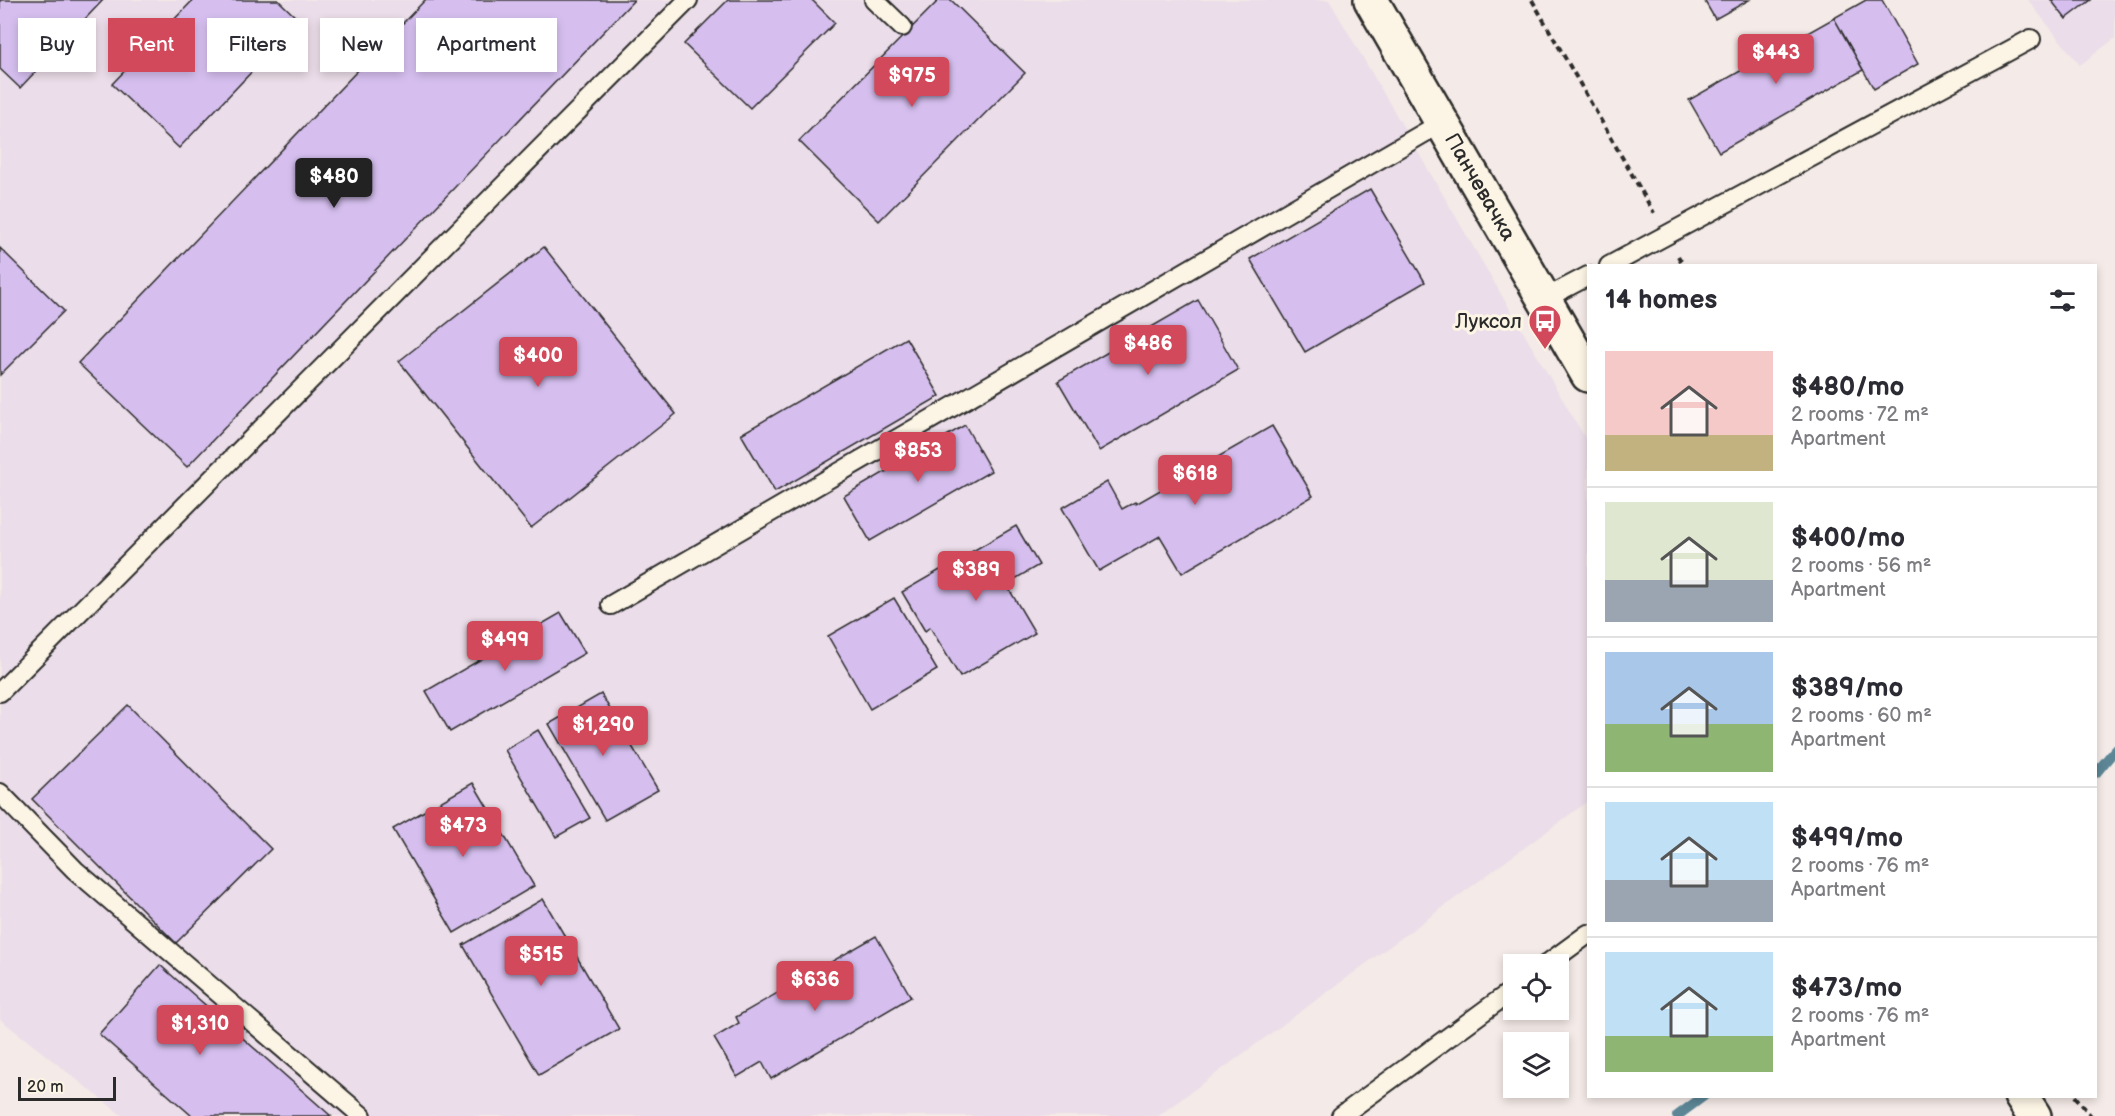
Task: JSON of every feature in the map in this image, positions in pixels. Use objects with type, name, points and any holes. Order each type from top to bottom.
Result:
[{"type":"street","name":"Панчевачка","points":[[1371,0],[1544,299],[1579,345],[1587,372]]},
{"type":"street","points":[[2022,1098],[2034,1116]]},
{"type":"lane","points":[[0,692],[688,0]]},
{"type":"lane","points":[[874,0],[902,27]]},
{"type":"lane","points":[[1613,264],[2031,39]]},
{"type":"lane","points":[[611,605],[1443,122]]},
{"type":"lane","points":[[1544,299],[1587,277]]},
{"type":"lane","points":[[0,793],[75,870],[362,1116]]},
{"type":"lane","points":[[1561,954],[1587,935]]},
{"type":"lane","points":[[1341,1116],[1503,997]]},
{"type":"path","points":[[1532,0],[1683,264]]},
{"type":"path","points":[[2077,1098],[2091,1116]]},
{"type":"shaded area","points":[[0,0],[1329,0],[1587,441],[1587,802],[1158,1116],[123,1116],[0,1019]]},
{"type":"shaded area","points":[[2028,0],[2115,0],[2115,38],[2080,65]]},
{"type":"building","points":[[0,0],[103,0],[86,18],[18,18],[18,72],[35,72],[20,88],[0,69]]},
{"type":"building","points":[[193,0],[278,0],[297,18],[207,18],[207,72],[251,72],[179,148],[112,84],[124,72],[195,72],[195,18],[176,18]]},
{"type":"building","points":[[425,0],[634,0],[187,467],[78,363],[356,72],[404,72],[404,22]]},
{"type":"building","points":[[728,0],[812,0],[835,23],[750,108],[684,44]]},
{"type":"building","points":[[939,0],[951,0],[1025,73],[879,221],[799,141]]},
{"type":"building","points":[[1704,0],[1749,0],[1715,19]]},
{"type":"building","points":[[1866,0],[1882,0],[1918,64],[1874,89],[1834,18]]},
{"type":"building","points":[[2051,0],[2091,0],[2066,19]]},
{"type":"building","points":[[1834,18],[1863,70],[1719,152],[1689,100]]},
{"type":"building","points":[[1370,189],[1425,282],[1305,352],[1250,259]]},
{"type":"building","points":[[544,247],[676,414],[531,528],[399,361]]},
{"type":"building","points":[[0,248],[64,311],[0,375]]},
{"type":"building","points":[[1198,300],[1238,370],[1099,451],[1058,381]]},
{"type":"building","points":[[906,338],[940,396],[775,492],[741,434]]},
{"type":"building","points":[[965,425],[991,471],[870,541],[844,496]]},
{"type":"building","points":[[1272,426],[1313,496],[1182,573],[1160,536],[1099,571],[1062,508],[1107,482],[1122,509],[1135,502],[1136,504]]},
{"type":"building","points":[[1016,526],[1039,565],[1006,584],[1035,633],[960,677],[930,627],[925,631],[902,592]]},
{"type":"building","points":[[894,598],[937,670],[870,709],[828,636]]},
{"type":"building","points":[[561,613],[585,653],[450,732],[426,691]]},
{"type":"building","points":[[601,694],[658,790],[605,820],[549,724]]},
{"type":"building","points":[[128,705],[271,849],[176,943],[32,799]]},
{"type":"building","points":[[538,730],[590,818],[556,837],[505,750]]},
{"type":"building","points":[[473,783],[534,886],[454,933],[393,829]]},
{"type":"building","points":[[543,899],[619,1029],[539,1075],[463,945]]},
{"type":"building","points":[[876,936],[911,997],[771,1079],[762,1062],[737,1077],[714,1038],[739,1023],[736,1017]]},
{"type":"building","points":[[160,965],[331,1116],[192,1116],[99,1034]]},
{"type":"waterway","points":[[2097,772],[2115,750]]},
{"type":"waterway","points":[[1677,1116],[1701,1098]]},
{"type":"place","name":"Луксол","points":[[1545,350]]}]
